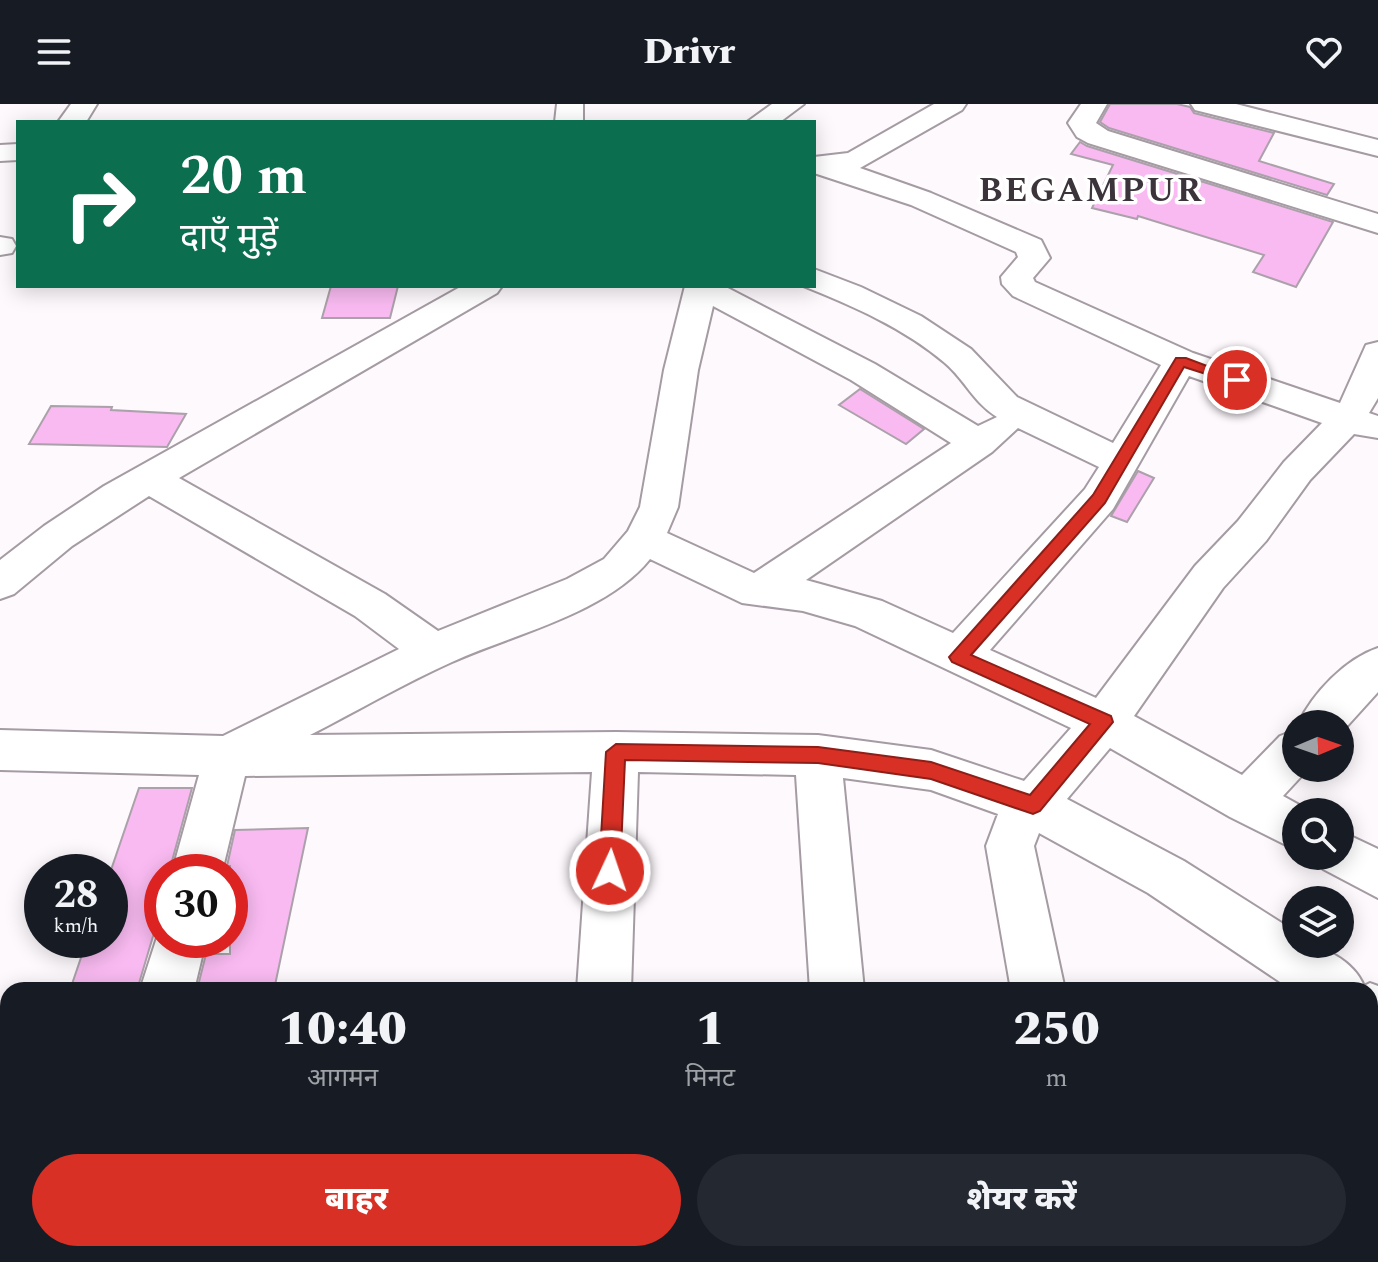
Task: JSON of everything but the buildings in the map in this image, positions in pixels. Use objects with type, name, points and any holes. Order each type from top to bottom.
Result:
[{"type":"street","points":[[764,120],[791,104]]},
{"type":"street","points":[[818,166],[856,160],[953,104]]},
{"type":"street","points":[[1094,104],[1082,123],[1087,131],[1098,137],[1378,224]]},
{"type":"street","points":[[1204,104],[1255,110],[1378,148]]},
{"type":"street","points":[[818,166],[921,199],[1030,247],[1034,258],[1019,272],[1018,284],[1181,361],[1364,423]]},
{"type":"street","points":[[816,280],[870,304],[940,343],[972,368],[978,384],[987,393],[1119,461]]},
{"type":"street","points":[[0,583],[58,536],[148,478],[482,288]]},
{"type":"street","points":[[202,854],[227,756],[434,651],[582,590],[618,570],[644,539],[659,507],[681,370],[701,288]]},
{"type":"street","points":[[703,288],[863,372],[979,443]]},
{"type":"street","points":[[1364,423],[1360,399],[1378,353]]},
{"type":"street","points":[[958,657],[1099,499],[1181,361]]},
{"type":"street","points":[[757,592],[1021,413]]},
{"type":"street","points":[[1036,982],[1010,846],[1017,824],[1104,722],[1209,577],[1252,531],[1297,471],[1364,423]]},
{"type":"street","points":[[148,478],[370,605],[434,651]]},
{"type":"street","points":[[644,539],[757,592],[840,603],[1104,722],[1282,821]]},
{"type":"street","points":[[1333,710],[1378,666]]},
{"type":"street","points":[[0,750],[227,756],[616,752],[818,755],[931,770],[1033,805],[1166,877],[1327,982]]},
{"type":"street","points":[[604,982],[616,752]]},
{"type":"street","points":[[818,755],[836,982]]},
{"type":"street","points":[[1247,802],[1282,765]]},
{"type":"street","points":[[1354,861],[1378,875]]},
{"type":"street","points":[[169,982],[175,958]]},
{"type":"district","name":"BEGAMPUR","points":[[1091,189]]},
{"type":"route","points":[[610,871],[616,752],[818,755],[931,770],[1033,805],[1104,722],[958,657],[1099,499],[1181,361],[1237,380]]}]
